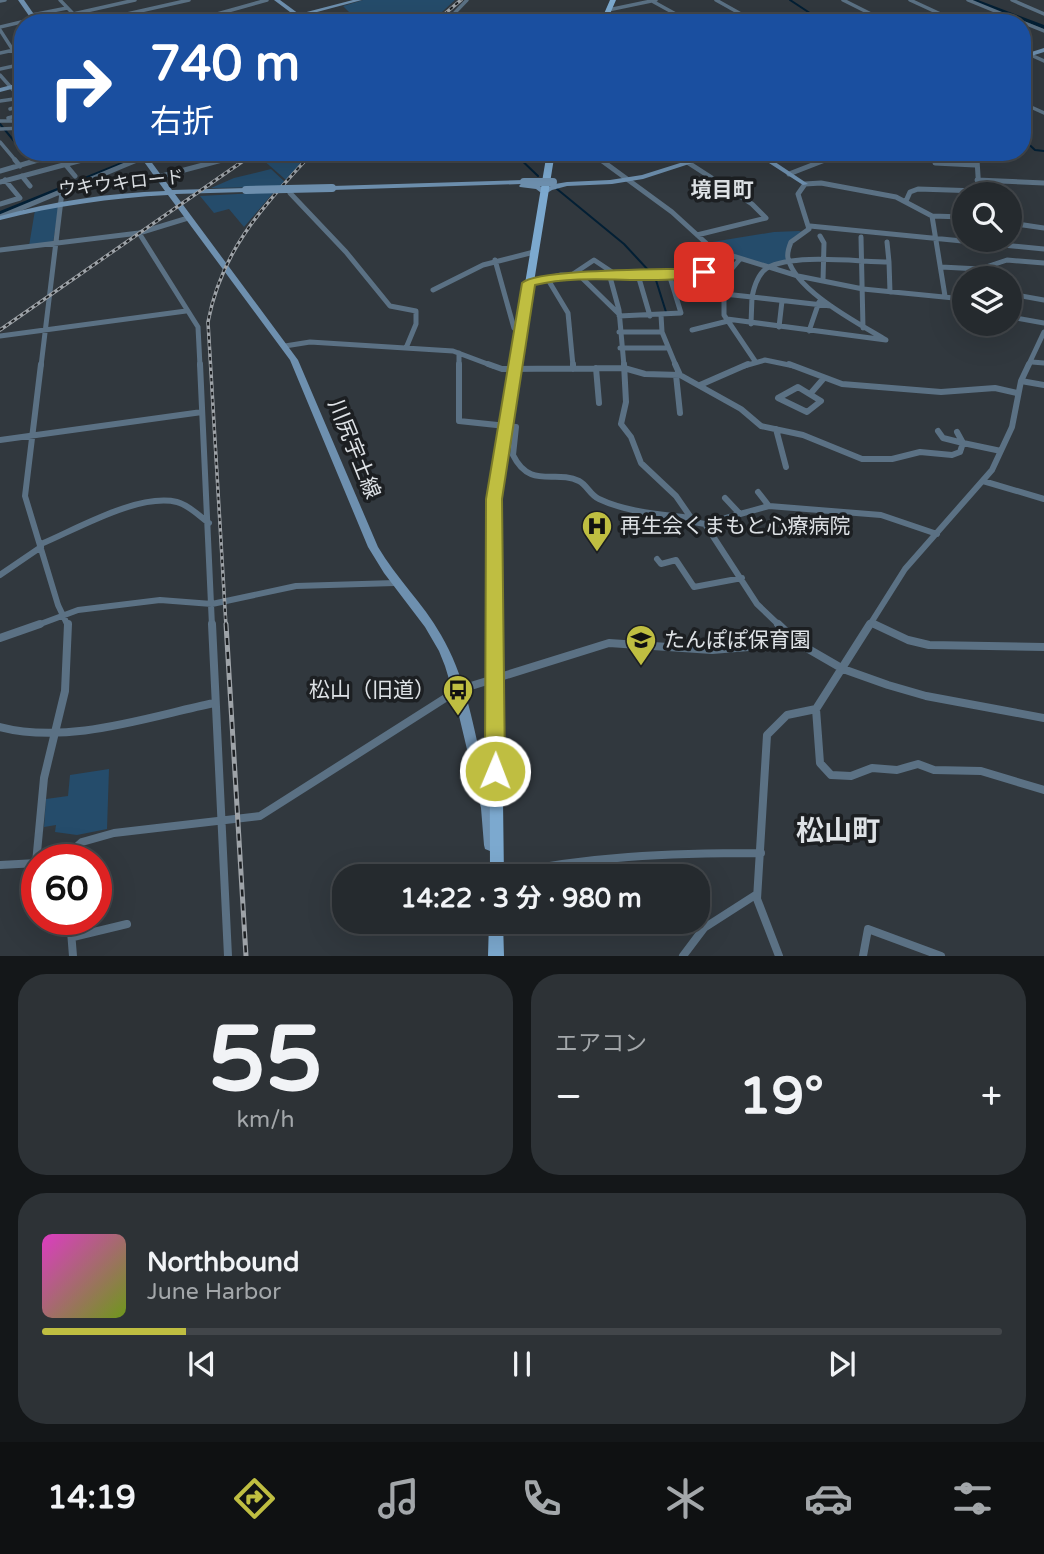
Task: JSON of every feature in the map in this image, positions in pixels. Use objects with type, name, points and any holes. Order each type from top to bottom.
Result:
[{"type":"main road","points":[[606,14],[613,0]]},
{"type":"main road","points":[[495,864],[494,499],[528,283],[550,184],[551,161]]},
{"type":"main road","points":[[496,934],[496,956]]},
{"type":"street","points":[[60,1],[69,0]]},
{"type":"street","points":[[60,1],[73,14],[135,0]]},
{"type":"street","points":[[127,14],[189,0]]},
{"type":"street","points":[[216,14],[267,0]]},
{"type":"street","points":[[277,0],[295,14]]},
{"type":"street","points":[[305,14],[359,0]]},
{"type":"street","points":[[454,14],[467,0]]},
{"type":"street","points":[[608,10],[654,0],[677,14]]},
{"type":"street","points":[[715,0],[741,14]]},
{"type":"street","points":[[843,0],[871,14]]},
{"type":"street","points":[[910,0],[940,14]]},
{"type":"street","points":[[968,0],[1002,14]]},
{"type":"street","points":[[1012,0],[1044,14]]},
{"type":"street","points":[[49,14],[67,8]]},
{"type":"street","points":[[0,28],[14,50],[0,53]]},
{"type":"street","points":[[1,78],[14,91]]},
{"type":"street","points":[[0,90],[14,86]]},
{"type":"street","points":[[10,109],[14,106]]},
{"type":"street","points":[[7,121],[5,119],[14,116]]},
{"type":"street","points":[[0,121],[14,121]]},
{"type":"street","points":[[1,144],[14,159]]},
{"type":"street","points":[[16,161],[20,166]]},
{"type":"street","points":[[0,171],[37,161]]},
{"type":"street","points":[[0,204],[19,198],[3,181],[78,161]]},
{"type":"street","points":[[84,161],[88,165]]},
{"type":"street","points":[[0,217],[128,161]]},
{"type":"street","name":"川尻宇土線","points":[[146,161],[285,346],[312,397],[373,547],[395,583],[437,636],[458,690],[477,766],[494,864]]},
{"type":"street","points":[[158,177],[217,161]]},
{"type":"street","points":[[602,161],[697,235],[710,249],[723,272],[727,320],[755,360]]},
{"type":"street","points":[[686,161],[752,204],[766,218],[697,235]]},
{"type":"street","points":[[442,185],[535,186],[624,180],[695,161]]},
{"type":"street","points":[[769,161],[805,184],[821,183],[906,201],[932,216],[952,217]]},
{"type":"street","points":[[789,174],[822,161]]},
{"type":"street","points":[[906,201],[910,192],[918,189],[975,193],[979,191],[976,161]]},
{"type":"street","points":[[935,163],[975,165]]},
{"type":"street","points":[[65,164],[75,176]]},
{"type":"street","points":[[22,176],[30,186]]},
{"type":"street","points":[[442,185],[535,180],[550,184]]},
{"type":"street","points":[[977,180],[1044,183]]},
{"type":"street","points":[[454,184],[550,184]]},
{"type":"street","points":[[805,184],[798,194],[800,204],[808,214],[810,226]]},
{"type":"street","name":"ウキウキロード","points":[[0,217],[25,210],[169,192],[442,185]]},
{"type":"street","points":[[39,844],[44,778],[57,732],[66,680],[68,621],[25,496],[62,192]]},
{"type":"street","points":[[290,193],[346,252],[390,306],[416,311],[416,324],[406,348]]},
{"type":"street","points":[[932,216],[945,296]]},
{"type":"street","points":[[0,250],[139,233],[188,218]]},
{"type":"street","points":[[1022,225],[1044,228]]},
{"type":"street","points":[[692,330],[727,320],[886,340],[832,306],[799,276],[788,262],[788,246],[793,238],[810,226],[1044,248]]},
{"type":"street","points":[[139,233],[198,327],[228,956]]},
{"type":"street","points":[[820,236],[823,281]]},
{"type":"street","points":[[862,237],[863,337]]},
{"type":"street","points":[[887,242],[890,292]]},
{"type":"street","points":[[710,249],[768,268],[863,289],[952,297]]},
{"type":"street","points":[[433,290],[495,260],[534,252]]},
{"type":"street","points":[[678,255],[684,273]]},
{"type":"street","points":[[528,283],[569,276],[614,277],[723,272],[730,271],[740,259]]},
{"type":"street","points":[[495,260],[495,268],[514,328],[520,334]]},
{"type":"street","points":[[569,276],[594,260],[614,277],[626,402],[621,424],[631,437],[640,463],[677,496],[689,518]]},
{"type":"street","points":[[992,266],[1007,260],[1044,263]]},
{"type":"street","points":[[751,324],[755,284],[768,268],[788,262],[889,262]]},
{"type":"street","points":[[941,267],[952,267]]},
{"type":"street","points":[[581,277],[619,315],[650,316],[682,311],[669,274]]},
{"type":"street","points":[[638,275],[650,316]]},
{"type":"street","points":[[547,278],[568,313],[573,369]]},
{"type":"street","points":[[674,289],[725,290],[752,297],[832,306]]},
{"type":"street","points":[[1022,296],[1044,300]]},
{"type":"street","points":[[809,331],[821,297]]},
{"type":"street","points":[[779,327],[782,301]]},
{"type":"street","points":[[0,336],[186,311]]},
{"type":"street","points":[[661,315],[666,348],[678,375],[680,413]]},
{"type":"street","points":[[1022,319],[1044,323]]},
{"type":"street","points":[[620,332],[662,332]]},
{"type":"street","points":[[1044,332],[1021,381],[1017,393],[1017,411],[1001,451],[983,481],[905,569],[844,670],[816,709],[820,763],[831,775],[851,776],[872,768],[897,770],[918,764],[934,772],[959,768],[1002,776],[1044,790]]},
{"type":"street","points":[[285,346],[310,342],[459,353],[492,368],[514,370],[624,368],[645,374],[678,375],[741,409],[761,426],[870,460],[920,452],[952,455],[960,452],[962,443],[957,432]]},
{"type":"street","points":[[621,348],[666,348]]},
{"type":"street","points":[[459,353],[459,421],[505,425],[518,429],[513,459],[531,473],[549,478],[578,480],[596,498],[657,514],[689,518],[705,524],[764,613],[798,643],[844,670],[926,696],[1044,718]]},
{"type":"street","points":[[700,385],[755,360],[775,360],[842,384],[929,391],[995,388],[1017,393]]},
{"type":"street","points":[[1032,362],[1044,363]]},
{"type":"street","points":[[596,369],[598,403]]},
{"type":"street","points":[[811,393],[824,379]]},
{"type":"street","points":[[1021,381],[1044,385]]},
{"type":"street","points":[[798,387],[811,393],[821,401],[807,412],[778,398],[798,387]]},
{"type":"street","points":[[0,440],[202,412]]},
{"type":"street","points":[[776,429],[786,467]]},
{"type":"street","points":[[939,431],[943,438],[1001,451]]},
{"type":"street","points":[[983,481],[1044,499]]},
{"type":"street","points":[[758,492],[769,506]]},
{"type":"street","points":[[725,498],[740,514]]},
{"type":"street","points":[[0,575],[41,546],[120,511],[163,502],[183,505],[209,523]]},
{"type":"street","points":[[705,524],[769,506],[881,515],[937,534]]},
{"type":"street","points":[[657,559],[660,564],[676,560],[694,587],[742,578]]},
{"type":"street","points":[[0,638],[78,610],[160,600],[212,604],[296,586],[395,583]]},
{"type":"street","points":[[872,623],[908,640],[929,645],[1044,647]]},
{"type":"street","points":[[80,844],[114,833],[260,817],[458,690],[496,676],[582,654],[609,643],[712,650],[798,643]]},
{"type":"street","points":[[0,727],[21,733],[57,732],[215,704]]},
{"type":"street","points":[[779,956],[757,894],[767,735],[774,723],[785,715],[816,709]]},
{"type":"street","points":[[477,766],[484,772],[495,771]]},
{"type":"street","points":[[554,864],[650,853],[761,853]]},
{"type":"street","points":[[0,865],[21,864]]},
{"type":"street","points":[[683,956],[686,946],[700,933],[757,894]]},
{"type":"street","points":[[73,956],[73,937],[127,924]]},
{"type":"street","points":[[863,956],[868,929],[918,951],[941,956]]},
{"type":"shaded area","points":[[363,0],[455,0],[440,14],[351,14],[343,6]]},
{"type":"shaded area","points":[[264,161],[303,161],[286,180]]},
{"type":"shaded area","points":[[271,169],[285,182],[279,187],[211,188],[234,178]]},
{"type":"shaded area","points":[[274,192],[244,227],[229,209],[214,213],[200,196]]},
{"type":"shaded area","points":[[59,206],[53,243],[29,246],[35,210]]},
{"type":"shaded area","points":[[774,232],[802,232],[793,238],[788,262],[768,268],[710,249],[706,243]]},
{"type":"shaded area","points":[[109,769],[107,829],[77,835],[55,832],[56,825],[44,827],[46,799],[68,796],[70,775]]},
{"type":"waterway","points":[[790,0],[811,14]]},
{"type":"waterway","points":[[973,0],[1010,14]]},
{"type":"waterway","points":[[1031,22],[1044,27]]},
{"type":"waterway","points":[[0,124],[14,141]]},
{"type":"waterway","points":[[1031,146],[1035,150],[1044,151]]},
{"type":"waterway","points":[[0,214],[129,161]]},
{"type":"waterway","points":[[522,161],[538,176]]},
{"type":"waterway","points":[[557,189],[624,244],[650,272]]},
{"type":"waterway","points":[[655,277],[666,312]]},
{"type":"railway","points":[[445,14],[461,0]]},
{"type":"railway","points":[[0,330],[243,161]]},
{"type":"railway","points":[[226,626],[208,322],[223,272],[234,250],[262,210],[305,161]]},
{"type":"railway","points":[[226,624],[246,956]]},
{"type":"place","name":"再生会くまもと心療病院","points":[[597,553]]},
{"type":"place","name":"たんぽぽ保育園","points":[[641,667]]},
{"type":"place","name":"松山（旧道）","points":[[458,717]]},
{"type":"district","name":"境目町","points":[[722,190]]},
{"type":"district","name":"松山町","points":[[838,831]]},
{"type":"route","points":[[495,771],[496,676],[492,555],[494,499],[528,283],[561,275],[610,277],[704,272]]}]
